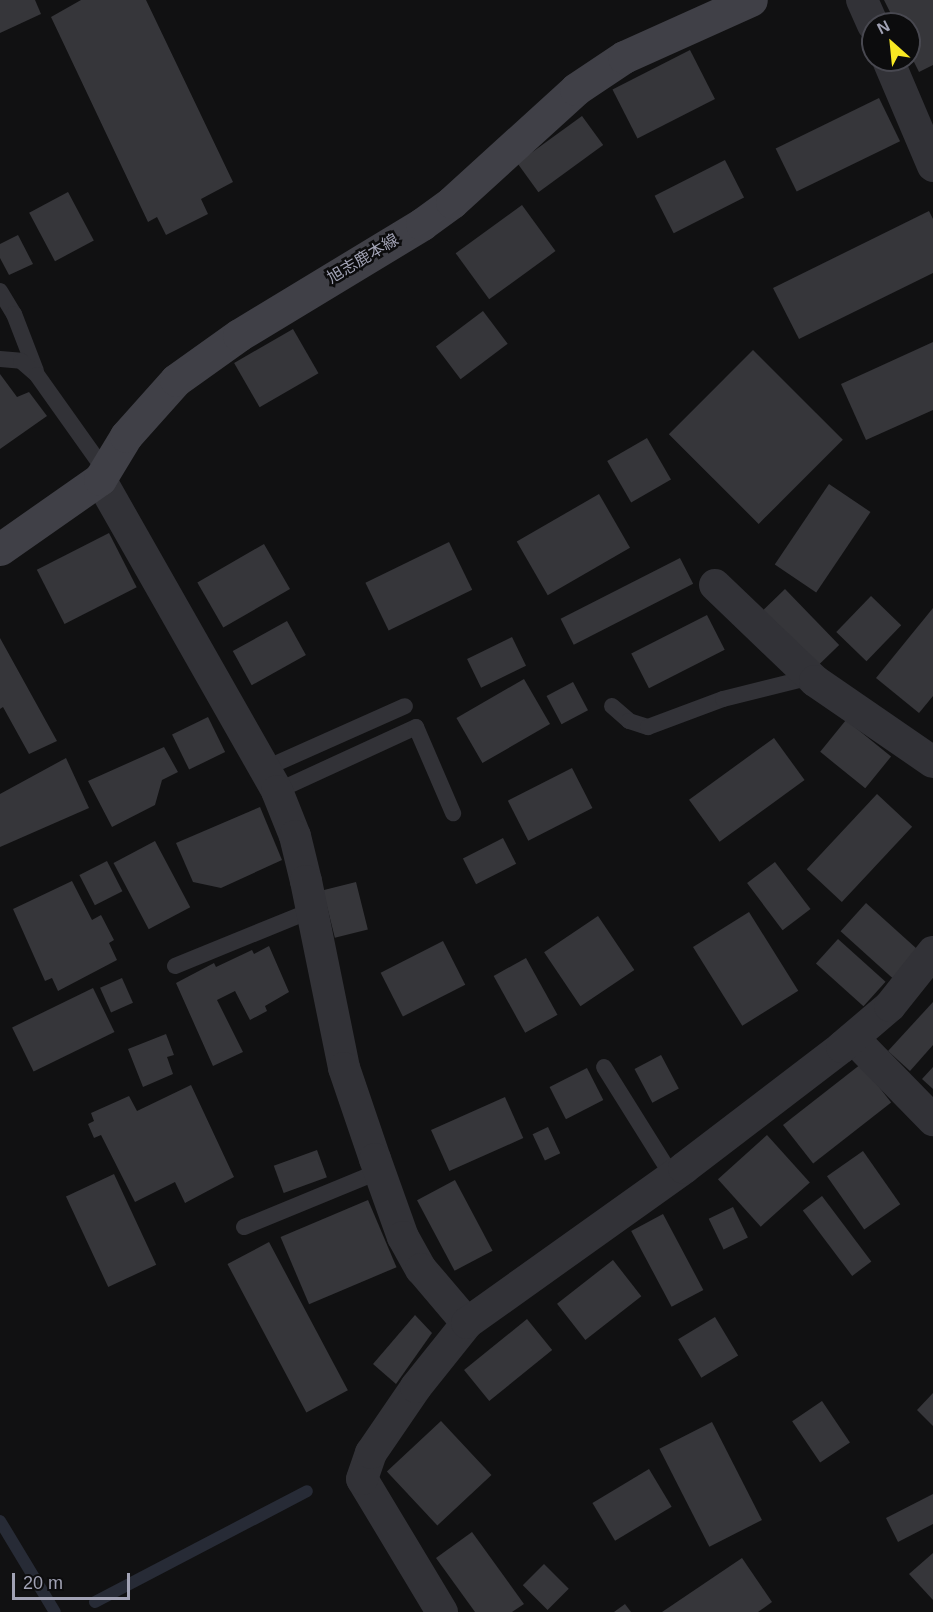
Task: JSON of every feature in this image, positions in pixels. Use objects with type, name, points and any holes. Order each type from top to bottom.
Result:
[{"type":"main road","name":"旭志鹿本線","points":[[0,549],[103,476],[126,436],[176,380],[238,335],[422,224],[452,202],[576,89],[624,57],[751,0]]},
{"type":"street","points":[[893,72],[933,166]]},
{"type":"street","points":[[103,476],[271,779],[295,836],[344,1068],[403,1237],[421,1269],[467,1323]]},
{"type":"street","points":[[715,585],[811,677],[933,762]]},
{"type":"street","points":[[442,1612],[362,1479],[371,1453],[388,1427],[467,1323],[672,1176],[853,1038],[890,1006],[933,952]]},
{"type":"street","points":[[853,1038],[933,1120]]},
{"type":"lane","points":[[0,291],[14,314],[37,375],[103,476]]},
{"type":"lane","points":[[2,356],[21,361],[37,375]]},
{"type":"lane","points":[[612,706],[629,722],[648,727],[723,699],[811,677]]},
{"type":"lane","points":[[271,779],[405,706]]},
{"type":"lane","points":[[271,779],[416,727],[453,813]]},
{"type":"lane","points":[[175,966],[312,910]]},
{"type":"lane","points":[[604,1067],[672,1176]]},
{"type":"lane","points":[[244,1227],[380,1171]]},
{"type":"building","points":[[0,0],[35,0],[41,14],[0,33]]},
{"type":"building","points":[[81,0],[146,0],[233,182],[201,199],[208,214],[166,235],[157,217],[148,222],[51,17]]},
{"type":"building","points":[[884,0],[933,0],[933,65],[921,71],[921,12],[890,12]]},
{"type":"building","points":[[690,50],[715,99],[637,139],[612,89]]},
{"type":"building","points":[[879,98],[900,141],[797,192],[776,148]]},
{"type":"building","points":[[582,116],[603,145],[538,192],[517,163]]},
{"type":"building","points":[[725,160],[744,197],[674,233],[655,196]]},
{"type":"building","points":[[68,192],[94,241],[55,261],[29,213]]},
{"type":"building","points":[[522,205],[556,251],[489,299],[456,253]]},
{"type":"building","points":[[929,211],[933,219],[933,273],[799,339],[773,288]]},
{"type":"building","points":[[18,235],[33,264],[9,275],[0,258],[0,244]]},
{"type":"building","points":[[483,311],[508,344],[461,379],[436,347]]},
{"type":"building","points":[[293,329],[318,373],[260,407],[234,363]]},
{"type":"building","points":[[933,342],[933,410],[866,440],[841,384]]},
{"type":"building","points":[[753,350],[843,440],[759,524],[669,434]]},
{"type":"building","points":[[0,374],[17,397],[29,392],[47,416],[0,449]]},
{"type":"building","points":[[647,438],[671,480],[631,503],[607,461]]},
{"type":"building","points":[[829,484],[870,512],[816,592],[775,564]]},
{"type":"building","points":[[599,494],[630,548],[548,595],[517,542]]},
{"type":"building","points":[[109,533],[137,587],[65,624],[37,570]]},
{"type":"building","points":[[449,542],[472,590],[389,630],[365,583]]},
{"type":"building","points":[[264,544],[290,589],[223,628],[197,582]]},
{"type":"building","points":[[680,558],[693,584],[574,645],[561,619]]},
{"type":"building","points":[[785,589],[839,645],[815,668],[761,612]]},
{"type":"building","points":[[871,596],[901,625],[866,661],[836,632]]},
{"type":"building","points":[[933,608],[933,696],[919,713],[876,678]]},
{"type":"building","points":[[707,615],[725,650],[649,688],[631,654]]},
{"type":"building","points":[[287,621],[306,655],[252,685],[233,651]]},
{"type":"building","points":[[512,637],[526,666],[481,688],[467,659]]},
{"type":"building","points":[[0,638],[57,741],[29,754],[3,707],[0,709]]},
{"type":"building","points":[[524,679],[550,724],[482,763],[456,718]]},
{"type":"building","points":[[573,682],[588,710],[562,724],[547,696]]},
{"type":"building","points":[[208,717],[225,752],[189,770],[172,735]]},
{"type":"building","points":[[846,720],[891,757],[865,788],[820,752]]},
{"type":"building","points":[[774,738],[805,780],[720,842],[689,800]]},
{"type":"building","points":[[164,747],[178,772],[162,780],[155,805],[112,827],[88,781]]},
{"type":"building","points":[[66,758],[89,808],[0,847],[0,794]]},
{"type":"building","points":[[572,768],[592,808],[528,841],[508,801]]},
{"type":"building","points":[[877,794],[912,827],[842,902],[807,869]]},
{"type":"building","points":[[260,807],[282,860],[221,888],[193,882],[176,843]]},
{"type":"building","points":[[503,838],[516,864],[476,884],[463,858]]},
{"type":"building","points":[[155,841],[190,907],[149,929],[114,863]]},
{"type":"building","points":[[107,861],[122,891],[95,905],[79,875]]},
{"type":"building","points":[[775,862],[811,909],[783,930],[747,883]]},
{"type":"building","points":[[72,881],[92,920],[101,915],[114,940],[109,943],[117,960],[58,991],[52,978],[45,981],[13,909]]},
{"type":"building","points":[[356,882],[368,930],[335,938],[323,890]]},
{"type":"building","points":[[866,903],[920,951],[894,979],[841,931]]},
{"type":"building","points":[[749,912],[798,991],[742,1026],[693,947]]},
{"type":"building","points":[[598,916],[634,970],[580,1006],[544,952]]},
{"type":"building","points":[[838,939],[886,982],[863,1006],[816,964]]},
{"type":"building","points":[[443,941],[465,985],[403,1016],[381,973]]},
{"type":"building","points":[[269,946],[289,992],[265,1006],[267,1011],[250,1020],[235,991],[217,1000],[243,1052],[213,1066],[176,983],[214,963],[216,967],[252,950],[254,954]]},
{"type":"building","points":[[526,958],[558,1015],[525,1033],[494,976]]},
{"type":"building","points":[[122,978],[133,1003],[111,1012],[100,988]]},
{"type":"building","points":[[93,988],[114,1032],[34,1071],[12,1027]]},
{"type":"building","points":[[933,1002],[933,1045],[910,1071],[888,1051]]},
{"type":"building","points":[[166,1034],[174,1055],[167,1057],[173,1074],[143,1087],[128,1049]]},
{"type":"building","points":[[661,1055],[679,1089],[652,1103],[635,1069]]},
{"type":"building","points":[[861,1064],[891,1103],[813,1164],[783,1125]]},
{"type":"building","points":[[933,1067],[933,1089],[922,1079]]},
{"type":"building","points":[[587,1068],[603,1100],[566,1119],[550,1087]]},
{"type":"building","points":[[191,1085],[234,1177],[185,1203],[175,1182],[135,1202],[101,1135],[94,1138],[88,1124],[94,1121],[91,1113],[129,1096],[137,1111]]},
{"type":"building","points":[[505,1097],[523,1138],[449,1171],[431,1130]]},
{"type":"building","points":[[548,1127],[560,1153],[545,1160],[533,1134]]},
{"type":"building","points":[[767,1135],[810,1183],[761,1227],[718,1179]]},
{"type":"building","points":[[317,1150],[327,1177],[284,1193],[274,1166]]},
{"type":"building","points":[[863,1151],[900,1204],[864,1229],[827,1176]]},
{"type":"building","points":[[114,1174],[156,1265],[108,1287],[66,1196]]},
{"type":"building","points":[[455,1180],[493,1251],[455,1271],[417,1200]]},
{"type":"building","points":[[822,1196],[871,1261],[852,1276],[803,1210]]},
{"type":"building","points":[[368,1200],[397,1267],[309,1304],[281,1237]]},
{"type":"building","points":[[733,1207],[748,1238],[724,1249],[709,1219]]},
{"type":"building","points":[[663,1214],[703,1290],[672,1307],[631,1231]]},
{"type":"building","points":[[269,1242],[348,1390],[306,1412],[228,1264]]},
{"type":"building","points":[[613,1260],[641,1296],[585,1340],[557,1304]]},
{"type":"building","points":[[415,1315],[432,1333],[396,1384],[373,1364]]},
{"type":"building","points":[[715,1317],[738,1356],[701,1378],[678,1339]]},
{"type":"building","points":[[527,1319],[552,1350],[489,1401],[464,1370]]},
{"type":"building","points":[[933,1393],[933,1426],[917,1410]]},
{"type":"building","points":[[822,1401],[850,1442],[820,1463],[792,1421]]},
{"type":"building","points":[[441,1421],[491,1475],[437,1526],[387,1471]]},
{"type":"building","points":[[712,1422],[762,1520],[709,1547],[659,1449]]},
{"type":"building","points":[[649,1469],[672,1507],[615,1541],[592,1503]]},
{"type":"building","points":[[933,1494],[933,1524],[898,1542],[886,1518]]},
{"type":"building","points":[[472,1532],[524,1604],[512,1612],[475,1612],[436,1558]]},
{"type":"building","points":[[933,1553],[933,1600],[909,1574]]},
{"type":"building","points":[[742,1558],[772,1602],[758,1612],[662,1612]]},
{"type":"building","points":[[544,1564],[569,1589],[548,1610],[523,1585]]},
{"type":"building","points":[[625,1604],[631,1612],[614,1612]]},
{"type":"waterway","points":[[95,1602],[307,1491]]},
{"type":"waterway","points":[[0,1521],[55,1612]]}]
